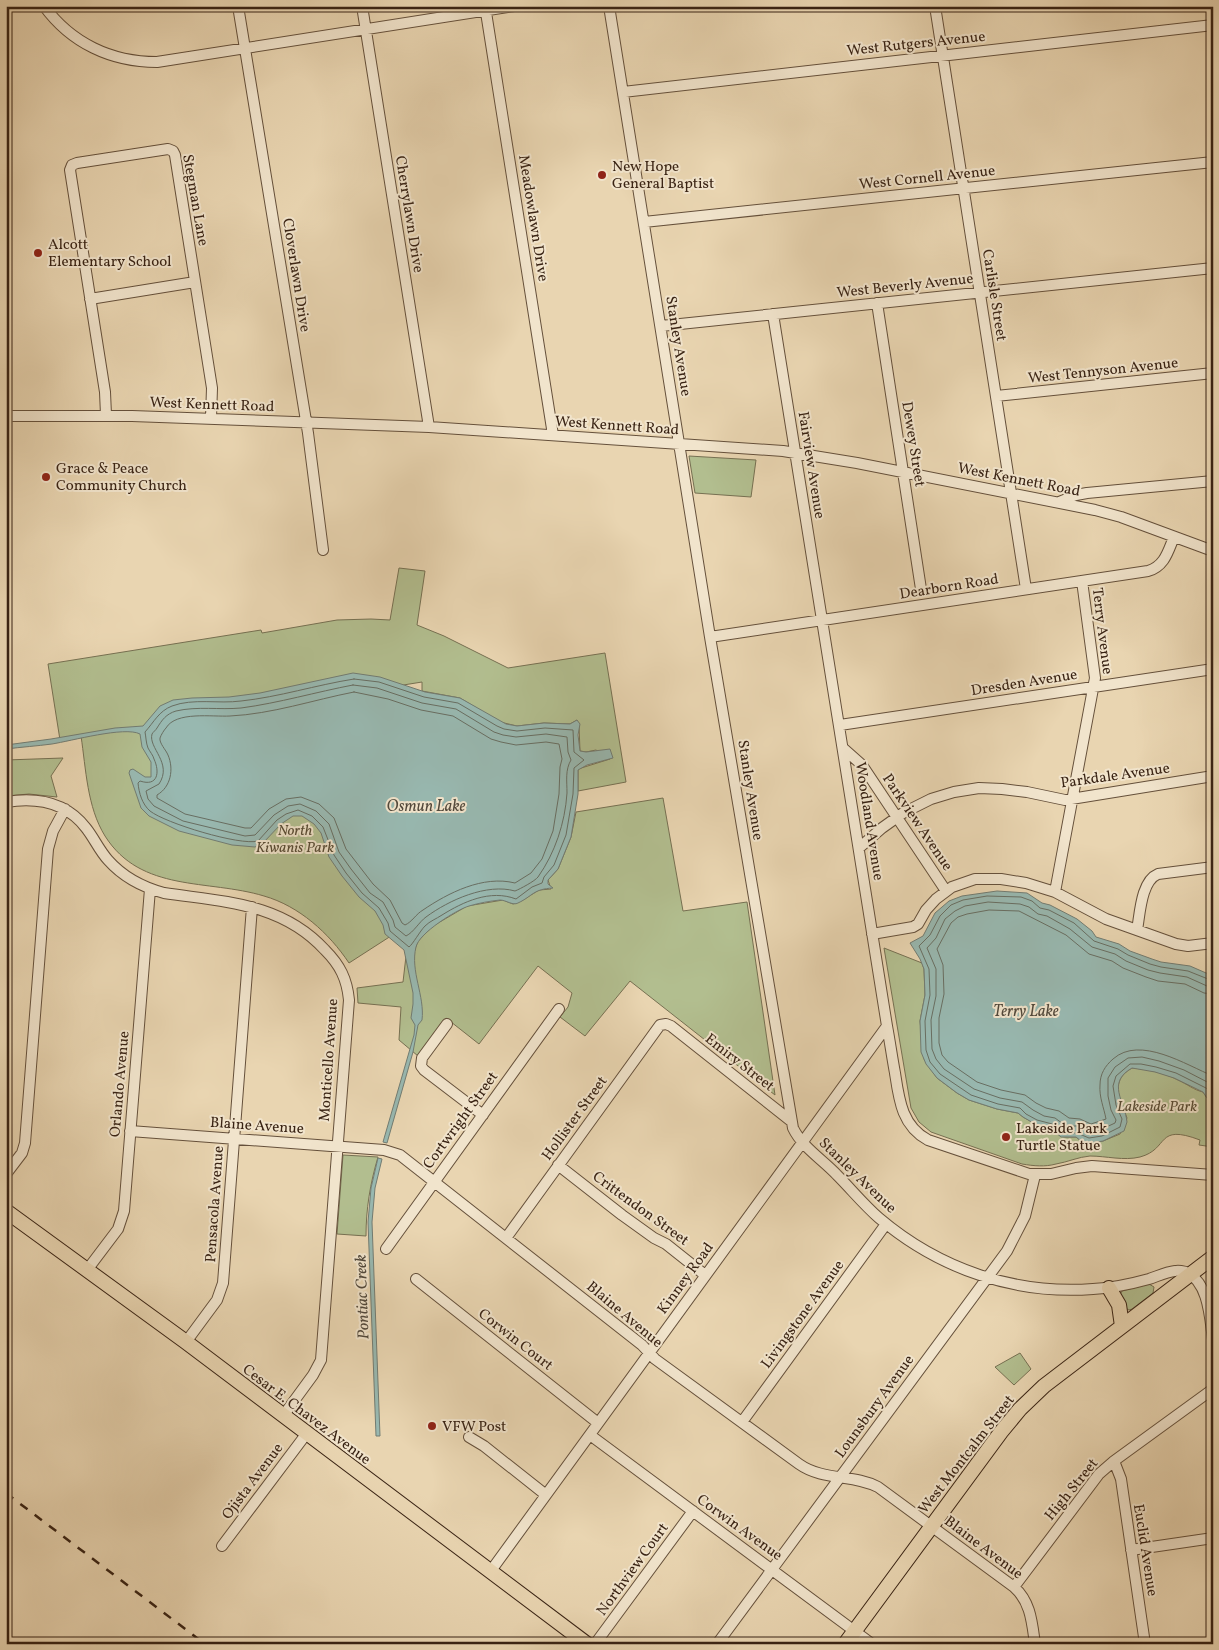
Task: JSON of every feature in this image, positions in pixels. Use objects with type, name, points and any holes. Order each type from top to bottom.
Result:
[{"type":"main road","name":"Cesar E. Chavez Avenue","points":[[6,1211],[186,1342],[587,1644]]},
{"type":"main road","name":"West Montcalm Street","points":[[845,1644],[1001,1432],[1020,1409],[1054,1378],[1213,1257]]},
{"type":"main road","points":[[1109,1288],[1119,1305],[1122,1326]]},
{"type":"street","points":[[44,6],[60,25],[76,38],[99,51],[123,59],[147,62],[164,62],[485,9],[514,6]]},
{"type":"street","name":"Cloverlawn Drive","points":[[238,6],[306,422],[324,550]]},
{"type":"street","name":"Cherrylawn Drive","points":[[362,6],[429,427]]},
{"type":"street","name":"Stanley Avenue","points":[[610,6],[710,637],[791,1121],[795,1132],[886,1224],[934,1256],[964,1270],[1012,1284],[1071,1290],[1109,1288],[1173,1271],[1182,1271],[1190,1275]]},
{"type":"street","name":"Carlisle Street","points":[[935,6],[1026,589]]},
{"type":"street","name":"Meadowlawn Drive","points":[[485,9],[553,435]]},
{"type":"street","name":"West Rutgers Avenue","points":[[623,92],[1213,25]]},
{"type":"street","name":"Stegman Lane","points":[[106,415],[105,392],[70,171],[74,164],[166,149],[173,151],[175,154],[212,388],[211,418]]},
{"type":"street","name":"West Cornell Avenue","points":[[644,222],[1213,162]]},
{"type":"street","name":"West Beverly Avenue","points":[[660,326],[1213,268]]},
{"type":"street","points":[[90,299],[196,282]]},
{"type":"street","name":"Dewey Street","points":[[877,303],[921,590]]},
{"type":"street","name":"Fairview Avenue","points":[[773,314],[822,620]]},
{"type":"street","name":"West Tennyson Avenue","points":[[996,396],[1213,374]]},
{"type":"street","name":"West Kennett Road","points":[[6,416],[106,415],[429,427],[794,453],[903,472],[1108,513],[1213,551]]},
{"type":"street","points":[[1059,502],[1076,495],[1088,493],[1213,481]]},
{"type":"street","name":"Dearborn Road","points":[[710,637],[1154,569],[1165,560],[1174,537]]},
{"type":"street","name":"Terry Avenue","points":[[1055,892],[1096,678],[1082,581]]},
{"type":"street","name":"Woodland Avenue","points":[[822,620],[901,1106],[906,1118],[915,1130],[925,1138],[1018,1171],[1035,1175]]},
{"type":"street","name":"Dresden Avenue","points":[[840,725],[1213,669]]},
{"type":"street","name":"Parkview Avenue","points":[[844,749],[862,765],[946,891]]},
{"type":"street","name":"Parkdale Avenue","points":[[859,848],[896,817],[930,799],[968,790],[1002,789],[1064,800],[1213,776]]},
{"type":"street","points":[[6,802],[24,799],[39,800],[65,809],[53,831],[48,849],[25,1143],[22,1153],[6,1174]]},
{"type":"street","name":"Monticello Avenue","points":[[65,809],[82,823],[103,854],[115,867],[133,880],[150,889],[164,893],[252,907],[283,918],[308,933],[338,964],[347,983],[348,1000],[320,1362],[313,1375],[283,1416]]},
{"type":"street","points":[[1137,930],[1146,885],[1150,878],[1158,874],[1213,866]]},
{"type":"street","points":[[872,934],[913,927],[918,924],[931,904],[946,891],[964,882],[990,878],[1019,881],[1055,892],[1101,918],[1184,946],[1213,943]]},
{"type":"street","name":"Orlando Avenue","points":[[87,1270],[118,1229],[124,1211],[150,889]]},
{"type":"street","name":"Pensacola Avenue","points":[[186,1342],[216,1300],[222,1288],[252,907]]},
{"type":"street","name":"Cortwright Street","points":[[386,1249],[559,1008]]},
{"type":"street","points":[[448,1024],[422,1058],[421,1064],[424,1070],[483,1115]]},
{"type":"street","name":"Hollister Street","points":[[506,1238],[657,1028],[664,1024],[671,1026]]},
{"type":"street","name":"Emiry Street","points":[[671,1026],[791,1121]]},
{"type":"street","name":"Kinney Road","points":[[490,1572],[887,1026]]},
{"type":"street","name":"Blaine Avenue","points":[[130,1131],[393,1152],[402,1157],[642,1345],[655,1359],[803,1467],[819,1474],[861,1480],[878,1487],[1014,1587],[1028,1605],[1035,1644]]},
{"type":"street","name":"Crittendon Street","points":[[558,1165],[622,1215],[654,1238],[666,1244],[706,1275]]},
{"type":"street","points":[[1035,1175],[1051,1174],[1092,1166],[1213,1175]]},
{"type":"street","name":"Lounsbury Avenue","points":[[717,1644],[1011,1245],[1021,1226],[1029,1203],[1035,1175]]},
{"type":"street","name":"Livingstone Avenue","points":[[742,1422],[886,1224]]},
{"type":"street","points":[[1190,1275],[1200,1286],[1204,1295],[1213,1340]]},
{"type":"street","name":"Corwin Court","points":[[416,1279],[598,1423]]},
{"type":"street","name":"High Street","points":[[1014,1587],[1087,1488],[1114,1461],[1213,1389]]},
{"type":"street","name":"Ojista Avenue","points":[[222,1546],[307,1433]]},
{"type":"street","name":"Corwin Avenue","points":[[590,1435],[872,1644]]},
{"type":"street","points":[[469,1437],[484,1446],[546,1495]]},
{"type":"street","name":"Euclid Avenue","points":[[1114,1461],[1121,1480],[1146,1644]]},
{"type":"street","name":"Northview Court","points":[[595,1644],[692,1511]]},
{"type":"street","points":[[1132,1550],[1213,1538]]},
{"type":"green space","points":[[689,456],[756,460],[751,497],[695,493]]},
{"type":"green space","name":"North Kiwanis Park","points":[[399,568],[425,571],[417,625],[444,636],[508,668],[605,653],[626,782],[578,791],[578,769],[610,759],[596,750],[580,751],[577,720],[570,724],[544,723],[517,726],[500,722],[460,698],[422,691],[422,682],[192,719],[325,768],[408,925],[349,963],[323,931],[289,906],[264,896],[243,891],[156,876],[137,867],[120,854],[105,836],[94,813],[88,788],[81,736],[60,740],[48,664],[261,630],[262,633],[337,620],[390,620]]},
{"type":"green space","points":[[63,758],[51,776],[57,797],[29,794],[6,796],[6,760]]},
{"type":"green space","points":[[663,798],[683,911],[747,902],[775,1095],[630,981],[585,1036],[560,1017],[568,1007],[572,993],[538,966],[479,1044],[446,1018],[418,1056],[399,1040],[401,1007],[358,1003],[357,988],[403,982],[406,956],[415,949],[418,941],[433,926],[467,906],[503,900],[513,904],[539,890],[551,889],[548,880],[558,869],[571,837],[576,812]]},
{"type":"green space","name":"Lakeside Park","points":[[884,948],[922,963],[925,995],[920,1021],[924,1059],[937,1078],[957,1093],[969,1100],[997,1109],[1018,1113],[1041,1127],[1051,1128],[1060,1136],[1076,1137],[1081,1141],[1089,1143],[1103,1141],[1120,1134],[1127,1118],[1119,1097],[1118,1085],[1125,1073],[1132,1068],[1150,1070],[1162,1073],[1203,1092],[1207,1098],[1213,1100],[1213,1147],[1199,1145],[1200,1140],[1176,1134],[1164,1139],[1156,1149],[1140,1157],[1090,1156],[1052,1165],[1035,1166],[1022,1164],[931,1132],[919,1122],[911,1108]]},
{"type":"green space","points":[[343,1155],[378,1157],[369,1197],[366,1236],[337,1234]]},
{"type":"green space","points":[[1149,1284],[1154,1287],[1153,1293],[1132,1309],[1125,1308],[1120,1295],[1122,1291]]},
{"type":"green space","points":[[1020,1353],[1031,1369],[1014,1385],[995,1367]]},
{"type":"water","name":"Osmun Lake","points":[[353,673],[380,677],[425,692],[460,698],[506,724],[517,726],[544,723],[570,724],[577,720],[580,724],[578,735],[580,751],[610,749],[613,758],[587,765],[578,770],[578,794],[571,837],[558,869],[548,880],[548,884],[553,888],[537,891],[516,904],[500,900],[463,908],[431,929],[419,941],[416,947],[415,965],[422,1020],[418,1025],[413,1052],[387,1143],[383,1142],[414,1035],[415,1025],[411,1018],[413,993],[404,950],[385,934],[383,925],[375,911],[359,897],[342,876],[329,857],[321,833],[314,824],[302,816],[293,816],[281,824],[263,843],[255,847],[232,845],[179,831],[149,816],[141,808],[129,773],[133,769],[145,777],[151,777],[151,762],[142,747],[140,734],[133,732],[111,733],[52,744],[6,749],[6,745],[115,728],[143,726],[160,706],[173,700],[229,697],[260,693]]},
{"type":"water","name":"Terry Lake","points":[[997,891],[1027,893],[1042,903],[1050,905],[1077,919],[1092,931],[1096,937],[1119,944],[1130,951],[1161,962],[1190,966],[1213,976],[1213,1100],[1207,1098],[1203,1092],[1174,1078],[1132,1068],[1124,1074],[1118,1086],[1126,1114],[1127,1122],[1124,1131],[1103,1141],[1089,1143],[1081,1141],[1076,1137],[1061,1137],[1053,1130],[1035,1124],[1018,1113],[997,1109],[969,1100],[937,1078],[926,1064],[921,1052],[920,1021],[925,995],[924,969],[910,943],[923,936],[935,913],[949,901],[962,896]]},
{"type":"water","points":[[378,1158],[382,1159],[375,1188],[372,1222],[380,1436],[376,1436],[368,1222],[371,1188]]},
{"type":"railway","points":[[6,1493],[205,1644]]},
{"type":"place","name":"New Hope General Baptist","points":[[602,175]]},
{"type":"place","name":"Alcott Elementary School","points":[[38,253]]},
{"type":"place","name":"Grace & Peace Community Church","points":[[46,477]]},
{"type":"place","name":"Lakeside Park Turtle Statue","points":[[1006,1137]]},
{"type":"place","name":"VFW Post","points":[[432,1426]]},
{"type":"water label","name":"Pontiac Creek","points":[[361,1297]]}]
